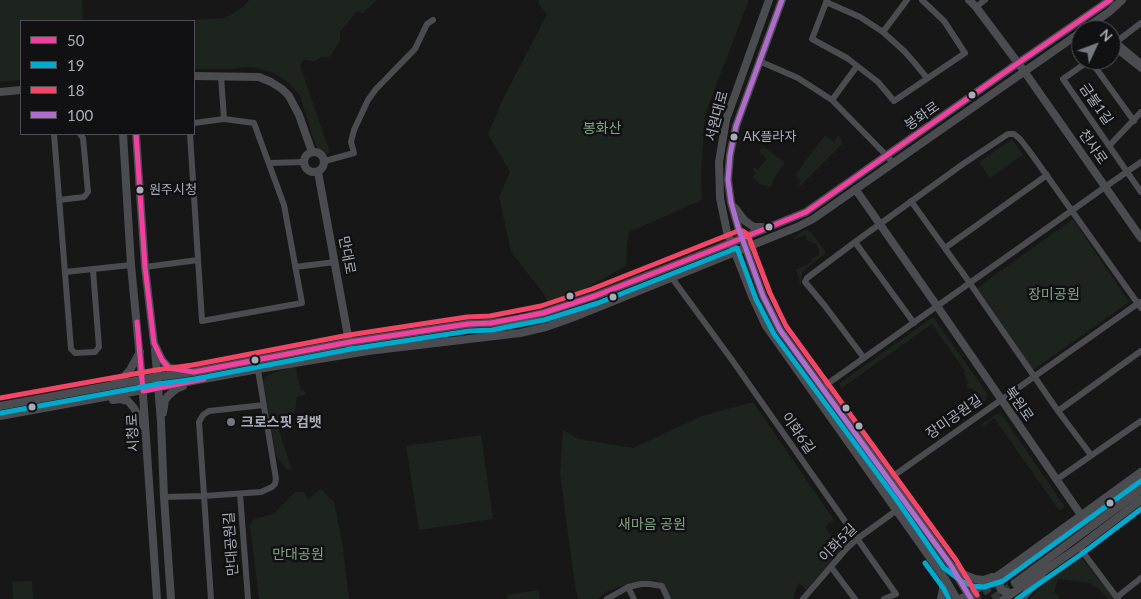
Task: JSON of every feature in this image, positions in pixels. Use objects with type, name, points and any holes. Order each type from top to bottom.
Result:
[{"type":"street","name":"서원대로","points":[[734,252],[720,198],[719,162],[726,120],[769,0]]},
{"type":"street","name":"서원대로","points":[[745,248],[730,202],[728,180],[730,155],[736,126],[782,0]]},
{"type":"street","points":[[883,32],[907,0]]},
{"type":"street","points":[[922,0],[944,21],[965,53],[894,101],[878,82],[848,58],[812,39],[827,1],[860,17],[883,32],[904,51],[927,78]]},
{"type":"street","points":[[969,0],[976,6],[1018,63]]},
{"type":"street","points":[[976,6],[984,0]]},
{"type":"street","name":"봉화로","points":[[98,388],[350,342],[518,318],[544,313],[595,296],[806,212],[1110,0]]},
{"type":"street","name":"봉화로","points":[[1098,20],[1122,0]]},
{"type":"street","points":[[325,161],[354,153],[351,142],[354,130],[368,100],[376,88],[415,49],[427,24],[433,20]]},
{"type":"street","points":[[1121,38],[1141,23]]},
{"type":"street","name":"봉화로","points":[[195,381],[352,354],[520,333],[546,328],[601,307],[796,228],[813,219],[1071,38]]},
{"type":"street","points":[[1121,49],[1141,63]]},
{"type":"street","points":[[1121,51],[1141,69]]},
{"type":"street","points":[[759,62],[798,78],[832,100],[893,163]]},
{"type":"street","name":"천사로","points":[[1018,63],[1141,238]]},
{"type":"street","points":[[832,100],[857,66]]},
{"type":"street","name":"금불1길","points":[[1076,70],[1063,79],[1141,192]]},
{"type":"street","name":"금불1길","points":[[1097,70],[1134,120]]},
{"type":"street","points":[[195,76],[259,77],[272,82],[289,96],[299,115],[312,152]]},
{"type":"street","points":[[221,76],[224,119]]},
{"type":"street","points":[[0,92],[20,90]]},
{"type":"street","name":"금불1길","points":[[1109,146],[1141,112]]},
{"type":"street","points":[[190,135],[202,321],[302,303],[284,205],[254,122],[224,119],[195,123]]},
{"type":"street","name":"장미공원길","points":[[864,358],[806,282],[807,278],[911,201],[1008,134],[1014,134],[1020,139],[1140,304],[889,479]]},
{"type":"street","points":[[54,135],[71,349],[76,353],[95,352],[99,348],[93,270]]},
{"type":"street","points":[[59,200],[84,197],[88,192],[80,135]]},
{"type":"street","points":[[120,135],[124,143]]},
{"type":"street","name":"시청로","points":[[123,135],[157,599]]},
{"type":"street","points":[[137,135],[145,267],[198,260]]},
{"type":"street","points":[[312,152],[321,154],[325,161],[322,169],[313,173],[307,170],[304,162],[305,157],[312,152]]},
{"type":"street","points":[[269,162],[304,162]]},
{"type":"street","points":[[823,388],[1141,162]]},
{"type":"street","name":"만대로","points":[[318,172],[352,354]]},
{"type":"street","points":[[945,248],[1047,175]]},
{"type":"street","points":[[856,190],[937,306]]},
{"type":"street","points":[[911,201],[1091,455]]},
{"type":"street","points":[[730,202],[744,220],[754,227],[761,228],[776,223]]},
{"type":"street","points":[[855,242],[914,323]]},
{"type":"street","points":[[745,248],[771,313],[792,346],[950,564],[970,596]]},
{"type":"street","points":[[734,252],[766,326],[897,510],[957,599]]},
{"type":"street","points":[[295,267],[335,262]]},
{"type":"street","points":[[65,272],[132,265]]},
{"type":"street","name":"시청로","points":[[145,267],[158,388],[171,599]]},
{"type":"street","name":"이화6길","points":[[672,278],[732,360],[896,594],[884,599]]},
{"type":"street","points":[[595,296],[601,307]]},
{"type":"street","name":"북원로","points":[[937,306],[1081,515]]},
{"type":"street","points":[[154,343],[162,360],[169,368],[194,372]]},
{"type":"street","points":[[1058,411],[1141,351]]},
{"type":"street","points":[[0,406],[98,388],[123,378],[140,352]]},
{"type":"street","points":[[240,494],[261,492],[272,487],[276,479],[258,370]]},
{"type":"street","points":[[0,416],[195,381]]},
{"type":"street","points":[[160,422],[165,400],[176,389],[195,381]]},
{"type":"street","points":[[101,398],[110,400],[120,399],[128,402],[134,408],[145,430]]},
{"type":"street","name":"만대공원길","points":[[210,599],[199,422],[209,411],[264,405]]},
{"type":"street","points":[[1056,480],[1141,421]]},
{"type":"street","points":[[1013,593],[1008,594],[1001,590],[998,580],[1003,575],[1141,472]]},
{"type":"street","points":[[879,486],[889,479]]},
{"type":"street","points":[[961,599],[970,596],[1003,575],[1141,481]]},
{"type":"street","points":[[1015,583],[1141,490]]},
{"type":"street","name":"만대공원길","points":[[204,496],[240,494],[248,599]]},
{"type":"street","points":[[164,497],[204,496]]},
{"type":"street","points":[[1004,599],[1057,563],[1141,500]]},
{"type":"street","name":"이화5길","points":[[803,599],[856,539],[897,510]]},
{"type":"street","points":[[1079,547],[1118,598],[1141,578]]},
{"type":"street","points":[[1021,599],[1057,563]]},
{"type":"street","points":[[950,564],[965,575],[975,579],[984,580],[1003,575]]},
{"type":"street","points":[[831,567],[855,599]]},
{"type":"street","points":[[940,599],[945,579]]},
{"type":"street","points":[[607,599],[628,587],[650,584],[662,586],[668,599]]},
{"type":"street","points":[[628,587],[634,599]]},
{"type":"green space","points":[[0,0],[82,0],[83,20],[20,20],[20,80],[0,82]]},
{"type":"green space","points":[[249,0],[377,0],[363,13],[356,12],[340,32],[340,42],[329,57],[322,57],[314,61],[304,60],[300,65],[330,153],[318,153],[300,96],[289,83],[272,72],[250,67],[195,69],[195,20],[185,20],[224,18]]},
{"type":"green space","name":"봉화산","points":[[539,0],[749,0],[705,114],[701,174],[702,200],[629,232],[626,266],[572,296],[549,305],[544,294],[511,252],[499,197],[510,172],[488,134],[502,101],[547,14],[538,3]]},
{"type":"green space","points":[[825,135],[834,142],[838,136],[841,138],[842,144],[799,187],[800,181],[795,175]]},
{"type":"green space","points":[[1012,139],[1023,155],[990,178],[979,162]]},
{"type":"green space","points":[[763,146],[785,163],[770,187],[762,185],[752,178],[756,173],[752,169],[754,167],[758,170],[767,158],[759,152]]},
{"type":"green space","name":"장미공원","points":[[1073,219],[1129,302],[1033,370],[977,288]]},
{"type":"green space","points":[[805,230],[811,232],[826,253],[802,272],[801,286],[796,270],[812,262],[811,259],[819,255],[816,244],[808,241],[805,235],[793,240]]},
{"type":"green space","points":[[933,317],[987,393],[986,400],[973,409],[966,405],[975,403],[977,393],[973,389],[967,388],[968,381],[964,373],[965,371],[932,324],[841,387],[840,383]]},
{"type":"green space","points":[[295,366],[301,390],[306,392],[305,395],[297,397],[295,412],[276,421],[292,471],[286,469],[276,456],[263,380],[268,375]]},
{"type":"green space","name":"새마음 공원","points":[[753,402],[834,520],[825,527],[841,550],[806,590],[799,583],[794,599],[671,599],[664,584],[655,580],[630,583],[608,591],[598,599],[578,599],[560,473],[563,430],[579,439],[633,448],[702,416]]},
{"type":"green space","points":[[1000,414],[1065,507],[1059,510],[994,418],[981,426]]},
{"type":"green space","points":[[481,435],[493,519],[419,530],[406,446]]},
{"type":"green space","name":"만대공원","points":[[321,489],[334,502],[342,541],[349,599],[259,599],[250,525],[254,519],[273,514],[295,492],[304,492],[308,499]]},
{"type":"green space","points":[[1078,554],[1115,599],[1108,599],[1090,583],[1058,579],[1054,593],[1058,594],[1059,599],[1029,599],[1054,574]]},
{"type":"green space","points":[[32,581],[33,599],[13,599],[12,582]]},
{"type":"green space","points":[[539,590],[540,599],[508,599],[507,595]]},
{"type":"tunnel","points":[[973,599],[1007,576]]},
{"type":"tunnel","points":[[993,599],[1015,583]]},
{"type":"transit line","name":"100","points":[[782,0],[736,126],[730,155],[728,180],[731,202],[738,227],[763,296],[780,330],[950,564],[971,599]]},
{"type":"transit line","name":"50","points":[[136,135],[145,267],[154,343],[162,360],[169,368],[194,372],[350,342],[468,324],[491,323],[543,313],[595,296],[718,248],[806,212],[1110,0]]},
{"type":"transit line","name":"18","points":[[0,398],[193,365],[349,335],[467,317],[490,316],[541,306],[592,289],[738,231],[743,231],[748,235],[770,293],[786,326],[956,560],[977,595]]},
{"type":"transit line","name":"19","points":[[1,413],[351,349],[469,331],[492,330],[544,320],[598,303],[737,248],[756,299],[774,334],[896,499],[944,568],[961,581],[973,586],[984,587],[1003,581],[1141,481]]},
{"type":"transit line","name":"50","points":[[137,322],[143,391]]},
{"type":"transit line","name":"50","points":[[143,391],[204,379]]},
{"type":"transit line","name":"19","points":[[1017,599],[1083,553],[1141,509]]},
{"type":"transit line","name":"19","points":[[925,563],[949,599]]},
{"type":"place","name":"AK플라자","points":[[734,137]]},
{"type":"place","name":"원주시청","points":[[140,190]]},
{"type":"place","name":"크로스핏 컴뱃","points":[[231,422]]}]
